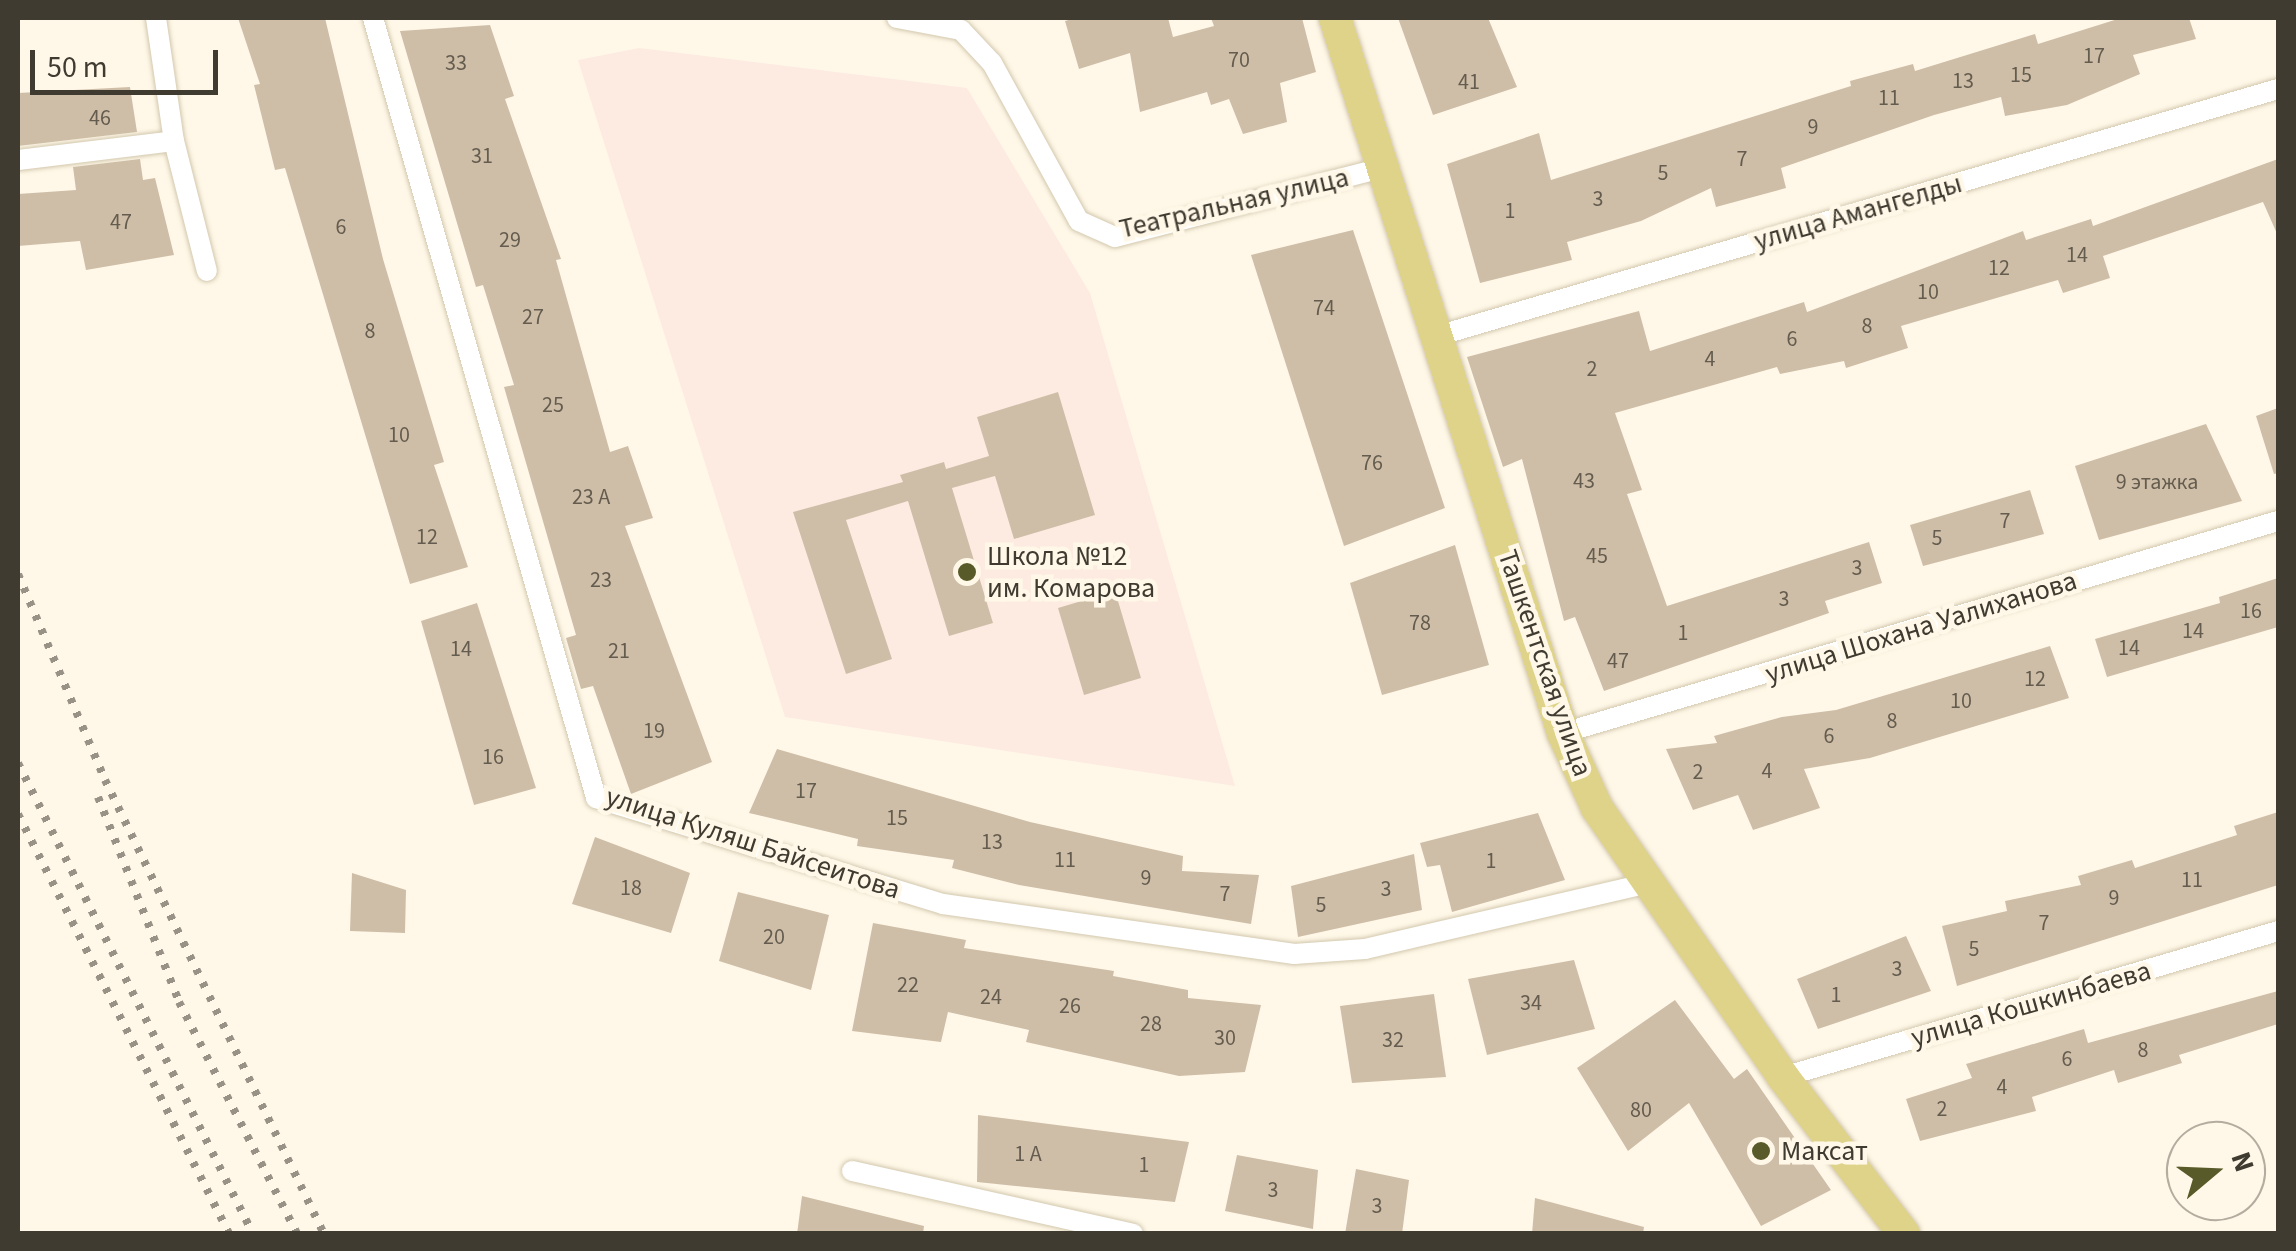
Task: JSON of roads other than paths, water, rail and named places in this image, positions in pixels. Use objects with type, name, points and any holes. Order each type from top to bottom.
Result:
[{"type":"main road","name":"Ташкентская улица","points":[[1335,18],[1563,733],[1597,808],[1644,884],[1783,1077],[1904,1234]]},
{"type":"street","points":[[156,18],[174,141],[207,271]]},
{"type":"street","name":"улица Куляш Байсеитова","points":[[373,18],[596,798],[942,904],[1294,954],[1365,949],[1644,884]]},
{"type":"street","name":"Театральная улица","points":[[897,18],[961,30],[992,63],[1079,221],[1115,237],[1381,168]]},
{"type":"street","name":"улица Амангелды","points":[[1436,336],[2278,89]]},
{"type":"street","points":[[18,160],[174,141]]},
{"type":"street","name":"улица Шохана Уалиханова","points":[[1563,733],[2278,521]]},
{"type":"street","name":"улица Кошкинбаева","points":[[1783,1077],[2278,931]]},
{"type":"street","points":[[852,1170],[1133,1234]]},
{"type":"railway","points":[[18,574],[105,780],[324,1234]]},
{"type":"railway","points":[[18,763],[253,1234]]},
{"type":"railway","points":[[98,797],[179,1002],[297,1234]]},
{"type":"railway","points":[[18,814],[229,1234]]},
{"type":"place","name":"Школа №12 им. Комарова","points":[[967,572]]},
{"type":"place","name":"Максат","points":[[1761,1151]]}]
